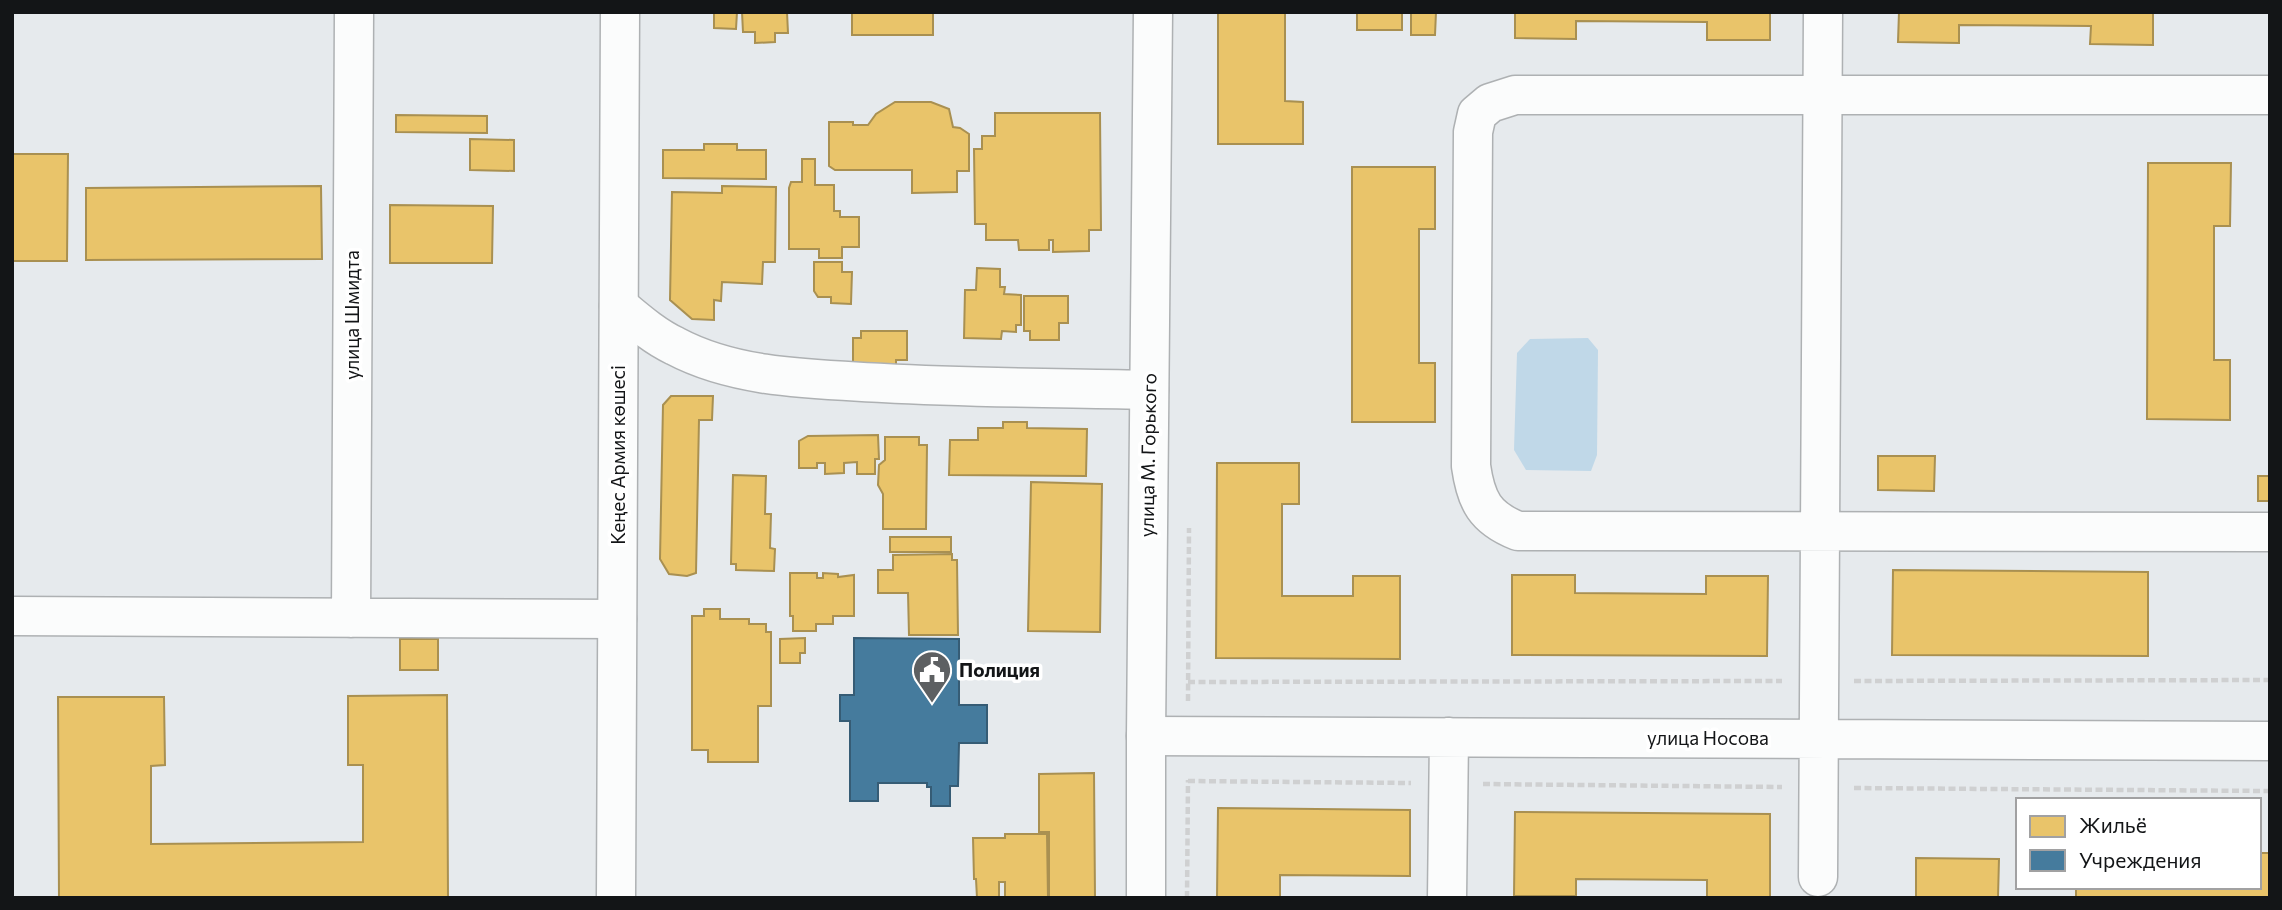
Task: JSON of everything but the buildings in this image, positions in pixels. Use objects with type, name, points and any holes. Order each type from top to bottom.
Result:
[{"type":"street","name":"улица Шмидта","points":[[351,618],[354,12]]},
{"type":"street","name":"Кеңес Армия көшесі","points":[[616,898],[620,12]]},
{"type":"street","name":"улица М. Горького","points":[[1146,898],[1153,12]]},
{"type":"street","points":[[1818,877],[1824,12]]},
{"type":"street","points":[[2270,95],[1515,95],[1490,103],[1477,114],[1473,132],[1471,466],[1474,488],[1482,505],[1498,523],[1518,531],[2270,532]]},
{"type":"street","points":[[619,306],[646,329],[676,347],[721,364],[763,374],[936,386],[1149,390]]},
{"type":"street","points":[[12,617],[617,619]]},
{"type":"street","name":"улица Носова","points":[[1146,736],[2270,741]]},
{"type":"street","points":[[1447,898],[1449,737]]},
{"type":"path","points":[[1188,682],[2270,680]]},
{"type":"path","points":[[1188,781],[2270,791]]},
{"type":"shaded area","points":[[1588,338],[1598,350],[1597,455],[1591,471],[1526,470],[1514,450],[1517,353],[1530,339]]},
{"type":"place","name":"Полиция","points":[[932,704]]}]
